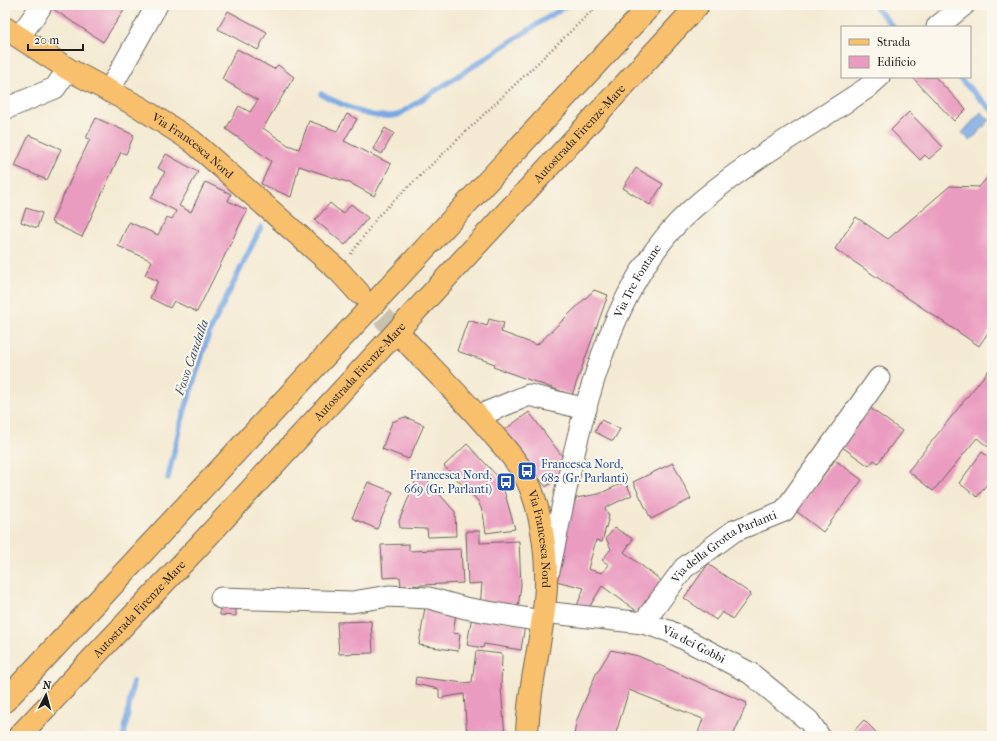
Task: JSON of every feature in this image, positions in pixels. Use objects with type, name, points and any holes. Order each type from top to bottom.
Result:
[{"type":"main road","points":[[5,701],[651,5]]},
{"type":"main road","name":"Autostrada Firenze-Mare","points":[[19,736],[202,543],[698,5]]},
{"type":"main road","name":"Via Francesca Nord","points":[[12,32],[68,69],[141,108],[192,141],[339,271],[360,293]]},
{"type":"main road","name":"Via Francesca Nord","points":[[404,340],[478,416],[506,449],[528,482],[538,514],[542,533],[546,585],[528,710],[527,736]]},
{"type":"street","points":[[938,26],[964,5]]},
{"type":"street","points":[[110,91],[153,6]]},
{"type":"street","points":[[12,32],[40,8]]},
{"type":"street","points":[[5,109],[55,88],[68,69]]},
{"type":"street","name":"Via Tre Fontane","points":[[546,585],[597,366],[627,294],[655,248],[671,229],[720,186],[853,98],[878,78]]},
{"type":"street","name":"Via della Grotta Parlanti","points":[[642,623],[684,568],[734,531],[784,511],[879,378]]},
{"type":"street","points":[[478,416],[529,395],[586,409]]},
{"type":"street","name":"Via dei Gobbi","points":[[221,598],[352,602],[390,596],[429,598],[465,608],[542,616],[642,623],[669,631],[750,673],[809,721],[819,736]]},
{"type":"path","points":[[339,271],[379,215],[598,5]]},
{"type":"water","points":[[981,112],[990,120],[970,141],[962,133]]},
{"type":"building","points":[[47,5],[117,5],[124,10],[103,42]]},
{"type":"building","points":[[228,11],[267,32],[258,50],[218,29]]},
{"type":"building","points":[[237,49],[274,69],[278,65],[294,77],[263,128],[288,145],[299,149],[309,121],[337,131],[347,114],[357,119],[344,141],[391,164],[374,196],[350,183],[299,166],[291,197],[261,184],[271,161],[226,129],[239,106],[250,112],[258,100],[222,79]]},
{"type":"building","points":[[913,78],[936,78],[966,109],[954,121]]},
{"type":"building","points":[[909,112],[943,147],[929,159],[925,155],[920,160],[891,130]]},
{"type":"building","points":[[96,118],[134,135],[126,154],[121,152],[82,237],[51,222],[90,139],[86,138]]},
{"type":"building","points":[[385,128],[394,133],[382,154],[373,149]]},
{"type":"building","points":[[29,135],[61,149],[47,180],[15,166]]},
{"type":"building","points":[[166,154],[198,172],[179,206],[191,212],[205,182],[231,194],[228,201],[247,210],[197,312],[174,301],[170,308],[150,298],[158,281],[145,275],[152,261],[118,246],[129,222],[158,235],[167,217],[172,219],[176,211],[151,198],[165,172],[158,168]]},
{"type":"building","points":[[636,168],[663,184],[650,205],[623,188]]},
{"type":"building","points":[[992,172],[992,327],[979,346],[835,249],[856,217],[888,239],[950,186],[979,187]]},
{"type":"building","points":[[330,203],[343,214],[351,204],[368,218],[345,245],[315,220]]},
{"type":"building","points":[[26,208],[42,213],[37,228],[21,222]]},
{"type":"building","points":[[594,290],[608,295],[572,395],[493,367],[495,364],[457,351],[468,320],[487,326],[489,319],[504,323],[501,332],[537,345]]},
{"type":"building","points":[[992,366],[992,450],[977,438],[933,491],[908,471]]},
{"type":"building","points":[[870,408],[902,431],[878,463],[874,460],[869,466],[842,447]]},
{"type":"building","points":[[529,412],[571,468],[546,487],[503,431]]},
{"type":"building","points":[[405,417],[424,425],[409,459],[382,449],[392,422]]},
{"type":"building","points":[[601,420],[620,429],[613,441],[595,432]]},
{"type":"building","points":[[467,444],[501,480],[515,529],[486,533],[483,513],[478,501],[444,466]]},
{"type":"building","points":[[982,452],[992,460],[992,482],[990,480],[977,497],[959,483]]},
{"type":"building","points":[[835,460],[862,480],[823,532],[796,511]]},
{"type":"building","points":[[673,463],[691,499],[651,519],[633,482]]},
{"type":"building","points":[[423,475],[455,512],[456,536],[428,537],[427,529],[400,528],[399,521],[417,477]]},
{"type":"building","points":[[368,482],[393,492],[377,529],[352,518]]},
{"type":"building","points":[[625,482],[632,495],[605,508],[609,516],[602,542],[596,540],[588,569],[602,573],[609,565],[602,560],[611,549],[606,538],[615,528],[633,539],[624,552],[663,582],[641,614],[602,586],[587,611],[576,608],[584,588],[552,580],[576,498],[599,494]]},
{"type":"building","points":[[466,531],[480,531],[480,543],[519,541],[521,585],[517,615],[480,608],[482,583],[468,584]]},
{"type":"building","points":[[409,544],[409,551],[461,549],[463,583],[401,586],[400,577],[383,578],[381,545]]},
{"type":"building","points":[[708,564],[751,594],[733,619],[722,612],[716,620],[684,598]]},
{"type":"building","points":[[220,605],[236,605],[236,616],[220,615]]},
{"type":"building","points":[[425,607],[456,613],[453,633],[460,634],[458,651],[419,645]]},
{"type":"building","points":[[472,616],[525,625],[521,650],[484,644],[483,648],[467,645]]},
{"type":"building","points":[[371,621],[373,653],[339,654],[337,622]]},
{"type":"building","points":[[611,650],[638,656],[747,703],[733,736],[697,736],[703,719],[629,690],[615,736],[574,736],[576,722],[596,674]]},
{"type":"building","points":[[476,651],[502,654],[501,687],[505,736],[467,736],[464,694],[439,698],[439,689],[415,684],[416,677],[464,683],[472,682]]},
{"type":"building","points":[[864,720],[880,736],[849,736]]},
{"type":"waterway","points":[[321,94],[349,108],[368,114],[378,116],[398,115],[567,5]]},
{"type":"waterway","points":[[874,5],[892,26]]},
{"type":"waterway","points":[[959,78],[992,110]]},
{"type":"waterway","name":"Fosso Candalla","points":[[168,478],[180,426],[209,333],[261,227]]},
{"type":"waterway","name":"Fosso Candalla","points":[[124,736],[133,682]]},
{"type":"tunnel","points":[[359,293],[405,340]]},
{"type":"place","name":"Francesca Nord, 682 (Gr. Parlanti)","points":[[527,471]]},
{"type":"place","name":"Francesca Nord, 669 (Gr. Parlanti)","points":[[506,482]]}]
